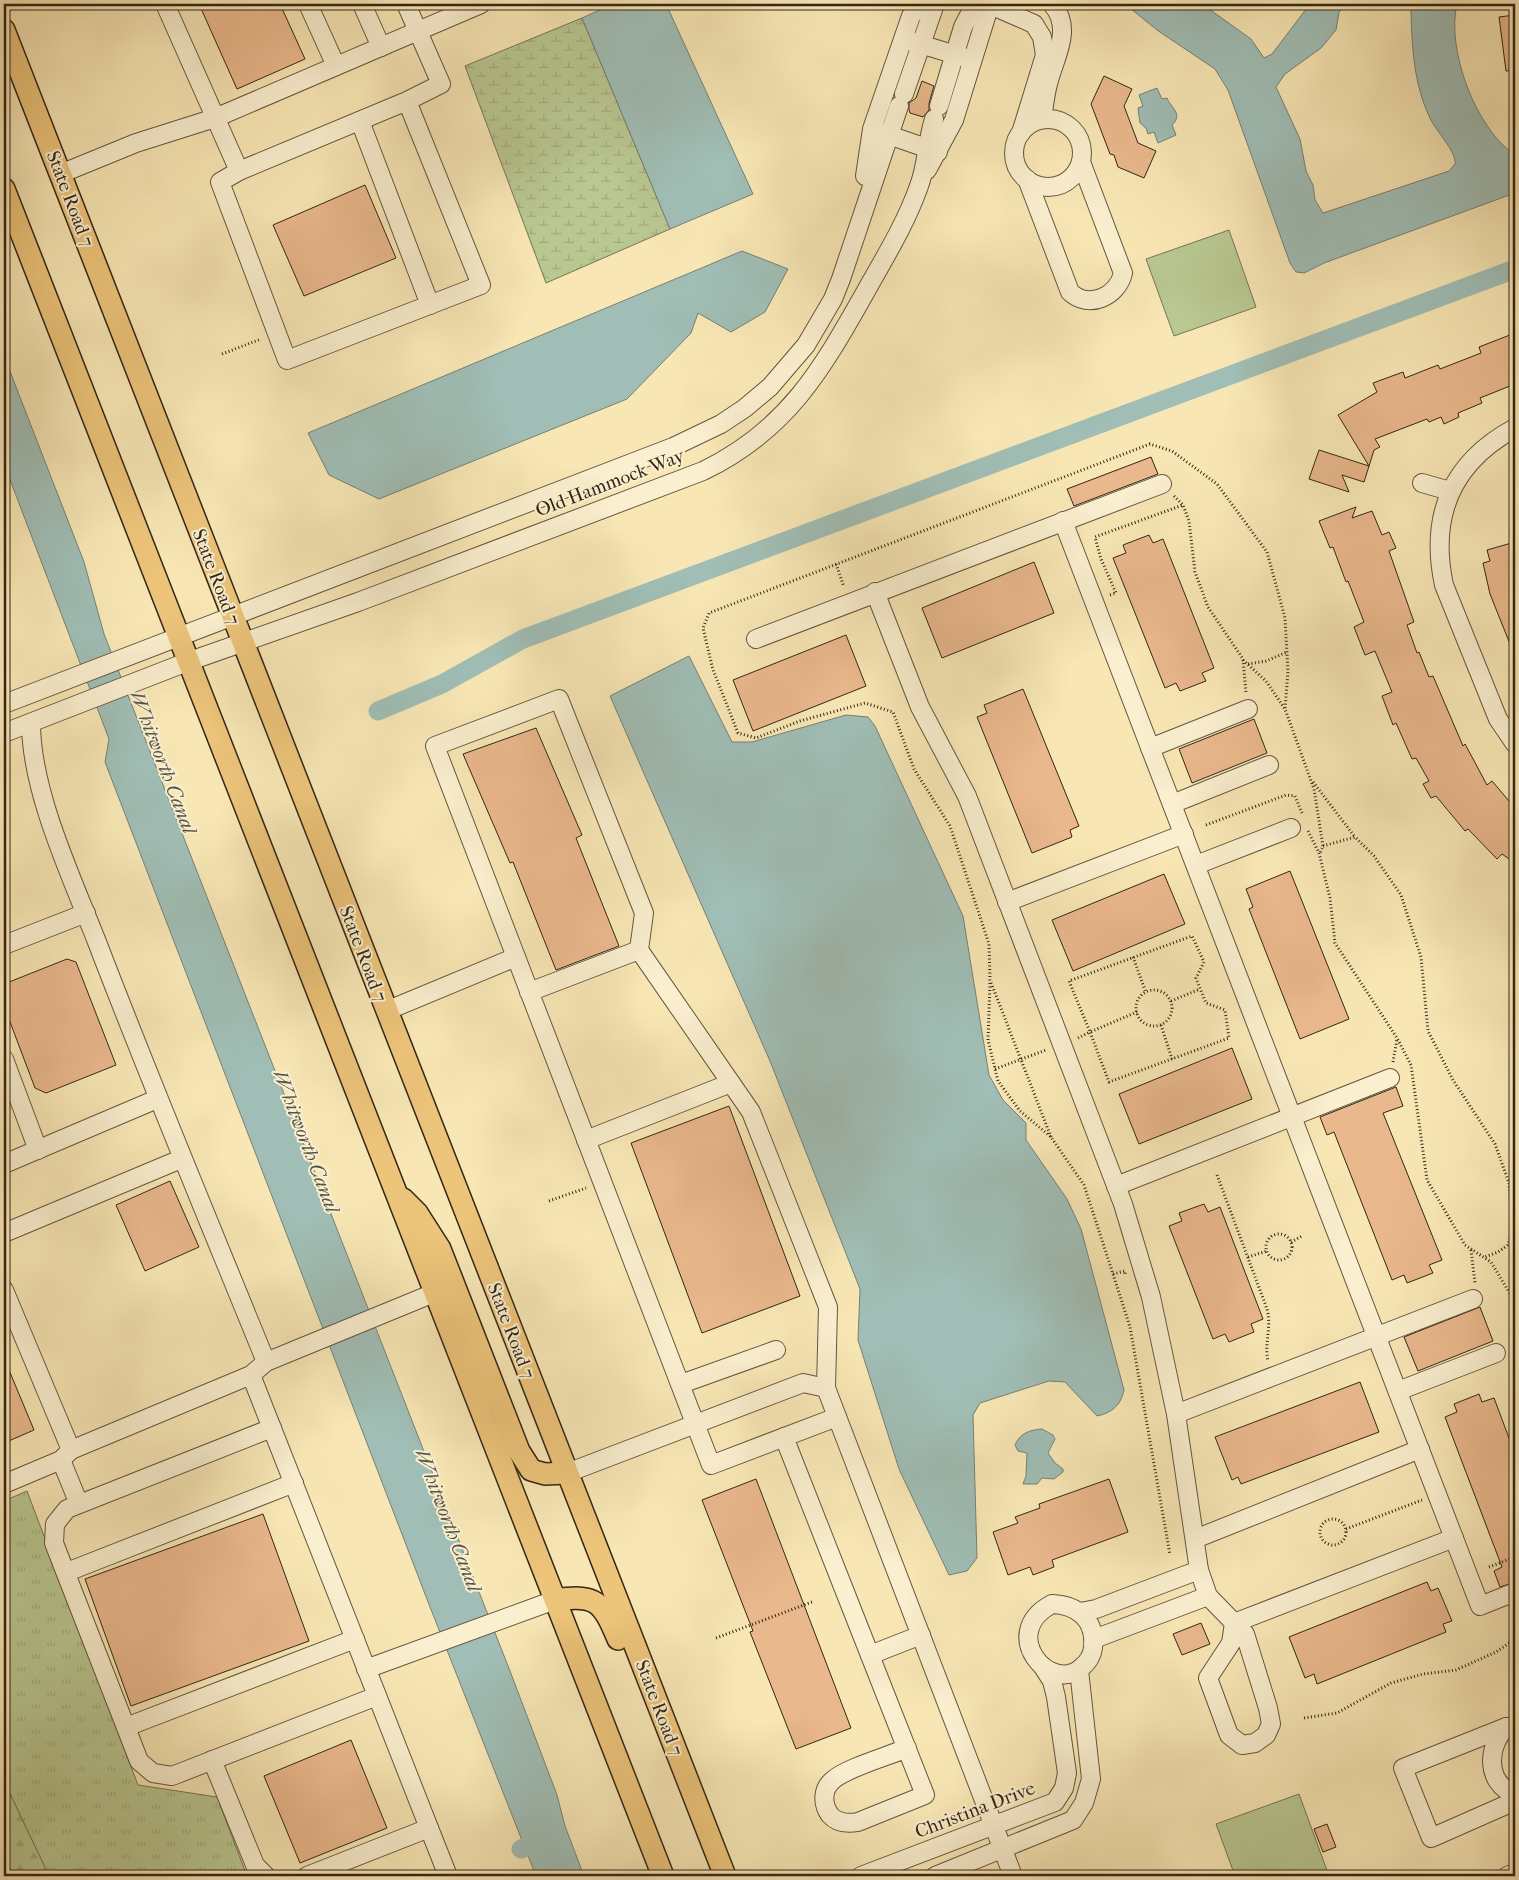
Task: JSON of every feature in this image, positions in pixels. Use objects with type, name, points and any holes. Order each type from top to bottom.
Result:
[{"type":"main road","name":"State Road 7","points":[[4,30],[241,643],[725,1876]]},
{"type":"main road","points":[[4,67],[28,95]]},
{"type":"main road","points":[[4,189],[177,637],[663,1876]]},
{"type":"main road","points":[[394,1190],[417,1213],[440,1249],[519,1451],[531,1470],[545,1474],[567,1473]]},
{"type":"main road","points":[[555,1600],[579,1597],[591,1600],[608,1614],[630,1671],[662,1717]]},
{"type":"street","points":[[166,4],[239,171]]},
{"type":"street","points":[[308,4],[336,66]]},
{"type":"street","points":[[362,4],[381,47]]},
{"type":"street","points":[[406,4],[441,84],[407,101],[239,171],[220,182],[287,360],[481,285],[407,101]]},
{"type":"street","points":[[60,174],[136,143],[215,118],[481,4]]},
{"type":"street","name":"Old Hammock Way","points":[[4,704],[673,447],[721,424],[770,387],[806,345],[833,299],[858,224],[904,39],[912,16],[921,4]]},
{"type":"street","name":"Old Hammock Way","points":[[880,132],[901,100],[935,4]]},
{"type":"street","name":"Old Hammock Way","points":[[932,150],[954,120],[963,57],[963,27],[975,4]]},
{"type":"street","points":[[989,4],[1034,24],[1045,48],[1043,63],[1014,151],[1017,166],[1027,179],[1070,292],[1076,298],[1092,300],[1112,293],[1121,281],[1123,273],[1081,162]]},
{"type":"street","name":"Old Hammock Way","points":[[4,733],[187,662],[358,602],[703,471],[744,448],[780,418],[821,370],[900,231],[932,150],[936,113],[989,4]]},
{"type":"street","points":[[1042,119],[1047,86],[1062,44],[1063,34],[1058,15],[1052,4]]},
{"type":"street","points":[[904,39],[963,57]]},
{"type":"street","points":[[1021,133],[1028,125],[1042,119],[1058,120],[1071,127],[1080,139],[1083,154],[1078,169],[1069,180],[1054,186],[1039,186],[1027,179]]},
{"type":"street","points":[[360,121],[430,304]]},
{"type":"street","points":[[880,132],[932,150]]},
{"type":"street","points":[[1515,428],[1497,438],[1478,453],[1462,471],[1450,492],[1442,514],[1438,538],[1439,562],[1444,585],[1498,719],[1515,744]]},
{"type":"street","points":[[1422,483],[1450,492]]},
{"type":"street","points":[[756,639],[1162,484]]},
{"type":"street","points":[[1063,521],[1294,1117],[1480,1606],[1515,1592]]},
{"type":"street","points":[[875,592],[920,706],[967,796],[1116,1186],[1151,1298],[1176,1414],[1199,1570],[1208,1596],[1234,1622],[1245,1634],[1268,1708],[1271,1724],[1266,1735],[1255,1743],[1242,1745],[1229,1735],[1208,1678],[1231,1643],[1234,1622]]},
{"type":"street","points":[[837,1417],[711,1464],[435,746],[559,699],[644,913],[638,950],[751,1112],[828,1306],[826,1388],[1013,1876]]},
{"type":"street","points":[[1150,748],[1248,709]]},
{"type":"street","points":[[31,723],[36,768],[51,819],[157,1099],[266,1362]]},
{"type":"street","points":[[1172,804],[1269,766]]},
{"type":"street","points":[[1196,865],[1300,823]]},
{"type":"street","points":[[1008,902],[1184,834]]},
{"type":"street","points":[[4,945],[86,913]]},
{"type":"street","points":[[529,992],[638,950]]},
{"type":"street","points":[[386,1011],[516,957]]},
{"type":"street","points":[[4,1059],[38,1150]]},
{"type":"street","points":[[1116,1186],[1390,1078]]},
{"type":"street","points":[[586,1140],[731,1083]]},
{"type":"street","points":[[4,1162],[38,1150],[157,1099]]},
{"type":"street","points":[[4,1232],[182,1159]]},
{"type":"street","points":[[4,1290],[66,1455],[79,1504]]},
{"type":"street","points":[[4,1484],[66,1455],[251,1375],[266,1362],[322,1337],[434,1293]]},
{"type":"street","points":[[1176,1414],[1473,1299]]},
{"type":"street","points":[[681,1384],[776,1350]]},
{"type":"street","points":[[1398,1391],[1496,1353]]},
{"type":"street","points":[[251,1375],[448,1876]]},
{"type":"street","points":[[567,1473],[803,1383],[826,1388]]},
{"type":"street","points":[[272,1428],[66,1509],[55,1524],[54,1543],[67,1572],[139,1761],[153,1773],[172,1776],[377,1696]]},
{"type":"street","points":[[784,1437],[907,1748],[925,1795],[858,1822],[849,1824],[833,1818],[824,1803],[824,1795],[833,1780],[907,1748]]},
{"type":"street","points":[[1195,1539],[1420,1449]]},
{"type":"street","points":[[67,1572],[294,1483]]},
{"type":"street","points":[[1234,1622],[1454,1538]]},
{"type":"street","points":[[1080,1612],[1096,1609],[1199,1570]]},
{"type":"street","points":[[1094,1639],[1208,1596]]},
{"type":"street","points":[[366,1669],[555,1600]]},
{"type":"street","points":[[1052,1604],[1066,1605],[1080,1612],[1090,1624],[1094,1639],[1090,1657],[1079,1670],[1061,1674],[1044,1668],[1033,1655],[1028,1640],[1030,1624],[1039,1611],[1052,1604]]},
{"type":"street","points":[[870,1655],[921,1636]]},
{"type":"street","points":[[126,1727],[354,1639]]},
{"type":"street","name":"Christina Drive","points":[[861,1876],[1055,1802],[1064,1788],[1067,1773],[1056,1697],[1052,1681],[1044,1668]]},
{"type":"street","points":[[935,1876],[1073,1820],[1084,1803],[1091,1779],[1079,1670]]},
{"type":"street","points":[[1511,1724],[1497,1737],[1492,1748],[1491,1761],[1494,1774],[1500,1785],[1515,1795]]},
{"type":"street","points":[[1511,1724],[1403,1768],[1431,1838],[1515,1801]]},
{"type":"street","points":[[212,1760],[260,1873]]},
{"type":"street","points":[[307,1876],[429,1828]]},
{"type":"street","points":[[1507,1876],[1515,1873]]},
{"type":"path","points":[[222,354],[266,337]]},
{"type":"path","points":[[1170,1555],[1130,1327],[1084,1185],[1050,1137],[1020,1111],[998,1081],[988,1040],[989,944],[950,826],[914,769],[893,712],[865,703],[800,721],[756,738],[738,733],[713,670],[703,628],[709,613],[1150,444],[1172,451],[1217,484],[1267,552],[1284,618],[1286,709]]},
{"type":"path","points":[[1107,596],[1116,593],[1101,559],[1095,536],[1182,505],[1189,521],[1194,572],[1208,607],[1242,659],[1266,681],[1286,709],[1311,780],[1323,846],[1319,853]]},
{"type":"path","points":[[836,564],[845,591]]},
{"type":"path","points":[[1248,664],[1266,661],[1286,652]]},
{"type":"path","points":[[1242,659],[1248,709]]},
{"type":"path","points":[[1311,780],[1356,837],[1374,856],[1401,895],[1421,957],[1428,1030],[1453,1080],[1495,1144],[1509,1183],[1513,1227],[1508,1245],[1498,1252],[1484,1257]]},
{"type":"path","points":[[1206,825],[1286,794],[1295,796],[1300,823],[1319,853],[1330,898],[1336,943],[1397,1038],[1411,1065],[1427,1180],[1465,1245],[1491,1262],[1515,1302]]},
{"type":"path","points":[[1323,846],[1356,837]]},
{"type":"path","points":[[1192,936],[1204,962],[1196,978],[1201,989],[1206,1003],[1225,1010],[1229,1038],[1108,1082],[1090,1032],[1068,981],[1192,936]]},
{"type":"path","points":[[1133,957],[1146,992]]},
{"type":"path","points":[[990,980],[1050,1137]]},
{"type":"path","points":[[1171,1001],[1201,989]]},
{"type":"path","points":[[1158,991],[1171,1001],[1172,1012],[1166,1022],[1161,1025],[1155,1026],[1144,1022],[1137,1012],[1138,1001],[1146,992],[1158,991]]},
{"type":"path","points":[[1075,1039],[1137,1012]]},
{"type":"path","points":[[1161,1025],[1172,1059]]},
{"type":"path","points":[[1390,1078],[1397,1038]]},
{"type":"path","points":[[995,1069],[1021,1061],[1051,1048]]},
{"type":"path","points":[[1217,1174],[1270,1322],[1265,1348],[1270,1366]]},
{"type":"path","points":[[549,1201],[586,1188]]},
{"type":"path","points":[[1273,1236],[1285,1236],[1291,1242],[1291,1253],[1285,1259],[1272,1258],[1267,1251],[1267,1243],[1273,1236]]},
{"type":"path","points":[[1291,1242],[1302,1236]]},
{"type":"path","points":[[1471,1249],[1475,1282],[1473,1299]]},
{"type":"path","points":[[1248,1257],[1267,1251]]},
{"type":"path","points":[[1346,1529],[1437,1494]]},
{"type":"path","points":[[1328,1520],[1337,1520],[1346,1529],[1345,1538],[1335,1545],[1327,1544],[1320,1534],[1322,1525],[1328,1520]]},
{"type":"path","points":[[1490,1567],[1515,1557]]},
{"type":"path","points":[[716,1638],[812,1602]]},
{"type":"path","points":[[1304,1718],[1337,1713],[1391,1683],[1423,1674],[1456,1670],[1496,1652],[1515,1639]]},
{"type":"green space","points":[[582,18],[670,229],[546,283],[465,66]]},
{"type":"green space","points":[[1229,230],[1256,307],[1174,336],[1146,259]]},
{"type":"green space","points":[[27,1491],[138,1785],[217,1797],[247,1876],[49,1876],[4,1781],[4,1501]]},
{"type":"green space","points":[[4,1781],[49,1876],[4,1876]]},
{"type":"green space","points":[[1299,1794],[1329,1876],[1235,1876],[1216,1824]]},
{"type":"water","points":[[613,4],[666,4],[753,194],[670,229],[582,18]]},
{"type":"water","points":[[1125,4],[1202,4],[1251,39],[1264,58],[1272,54],[1310,4],[1347,4],[1339,12],[1336,30],[1321,48],[1285,74],[1276,87],[1300,139],[1306,171],[1313,185],[1315,200],[1323,213],[1449,171],[1455,164],[1453,153],[1433,123],[1420,93],[1413,53],[1411,4],[1457,4],[1455,23],[1460,65],[1467,87],[1488,127],[1501,143],[1515,155],[1515,193],[1324,263],[1304,273],[1296,272],[1290,263],[1228,90],[1215,69],[1157,30]]},
{"type":"water","points":[[1157,88],[1162,99],[1167,98],[1177,117],[1172,125],[1176,135],[1158,143],[1154,132],[1148,134],[1146,128],[1140,123],[1138,108],[1143,106],[1139,95]]},
{"type":"water","points":[[742,251],[788,269],[765,312],[731,332],[698,313],[691,333],[627,399],[379,499],[329,475],[308,433]]},
{"type":"water","name":"Whitworth Canal","points":[[4,356],[84,562],[104,634],[510,1671],[557,1795],[565,1826],[584,1876],[536,1876],[430,1607],[105,762],[109,739],[4,464]]},
{"type":"water","points":[[689,656],[732,742],[752,742],[846,715],[868,717],[875,726],[963,916],[989,1075],[1003,1100],[1026,1123],[1026,1140],[1067,1199],[1081,1229],[1124,1390],[1123,1395],[1115,1408],[1097,1416],[1065,1382],[1049,1381],[980,1403],[973,1415],[977,1558],[967,1571],[949,1575],[899,1469],[858,1340],[860,1289],[770,1061],[610,696]]},
{"type":"water","points":[[1042,1429],[1053,1435],[1055,1439],[1048,1453],[1055,1463],[1063,1469],[1063,1472],[1054,1479],[1042,1478],[1037,1484],[1023,1484],[1026,1476],[1027,1453],[1018,1451],[1015,1445],[1026,1433]]},
{"type":"building","points":[[199,4],[280,4],[305,59],[237,89]]},
{"type":"building","points":[[1515,15],[1515,70],[1506,71],[1499,17]]},
{"type":"building","points":[[1104,76],[1132,89],[1124,106],[1138,143],[1156,151],[1144,178],[1118,167],[1114,155],[1110,154],[1091,104]]},
{"type":"building","points":[[922,81],[934,86],[929,110],[923,117],[910,113],[909,110],[909,103],[916,98]]},
{"type":"building","points":[[365,185],[396,258],[304,296],[273,225]]},
{"type":"building","points":[[1515,333],[1515,384],[1480,398],[1482,403],[1458,413],[1459,417],[1444,424],[1441,417],[1429,422],[1427,419],[1375,439],[1380,447],[1374,450],[1369,466],[1338,415],[1377,392],[1373,383],[1403,372],[1405,378],[1438,365],[1440,369],[1481,353],[1479,347]]},
{"type":"building","points":[[1319,450],[1369,466],[1364,482],[1342,475],[1349,492],[1309,479]]},
{"type":"building","points":[[1151,457],[1158,474],[1074,506],[1067,489]]},
{"type":"building","points":[[1356,507],[1352,518],[1372,511],[1382,535],[1389,532],[1396,548],[1389,551],[1414,622],[1407,625],[1417,653],[1419,652],[1429,677],[1433,676],[1463,746],[1465,744],[1487,785],[1492,781],[1515,808],[1515,863],[1502,854],[1497,859],[1468,829],[1465,831],[1436,796],[1431,798],[1423,784],[1429,781],[1416,758],[1412,759],[1396,723],[1393,725],[1382,696],[1392,692],[1375,651],[1365,655],[1354,627],[1364,622],[1333,547],[1330,548],[1319,521]]},
{"type":"building","points":[[1149,535],[1153,543],[1163,539],[1214,668],[1202,673],[1206,681],[1180,691],[1176,683],[1165,688],[1113,558],[1126,553],[1123,545]]},
{"type":"building","points":[[1515,542],[1514,654],[1490,594],[1483,563],[1490,561],[1487,550]]},
{"type":"building","points":[[1034,562],[1054,613],[942,658],[922,608]]},
{"type":"building","points":[[846,635],[866,686],[753,731],[733,680]]},
{"type":"building","points":[[1023,689],[1079,826],[1070,830],[1072,837],[1032,853],[977,717],[987,713],[984,705]]},
{"type":"building","points":[[1254,719],[1267,753],[1192,783],[1179,749]]},
{"type":"building","points":[[536,728],[582,835],[576,838],[619,946],[556,970],[513,862],[510,863],[463,754]]},
{"type":"building","points":[[1290,871],[1349,1019],[1300,1039],[1249,909],[1253,907],[1246,889]]},
{"type":"building","points":[[1164,874],[1185,924],[1073,971],[1052,920]]},
{"type":"building","points":[[67,959],[76,962],[116,1065],[46,1093],[35,1088],[4,1006],[4,984]]},
{"type":"building","points":[[1232,1048],[1252,1099],[1139,1144],[1119,1094]]},
{"type":"building","points":[[1396,1087],[1403,1106],[1383,1113],[1442,1260],[1429,1265],[1433,1273],[1407,1283],[1404,1275],[1392,1280],[1334,1132],[1327,1135],[1320,1117]]},
{"type":"building","points":[[729,1106],[800,1296],[702,1333],[631,1143]]},
{"type":"building","points":[[170,1181],[199,1247],[145,1271],[116,1205]]},
{"type":"building","points":[[1204,1204],[1208,1212],[1220,1207],[1263,1319],[1251,1324],[1254,1332],[1229,1342],[1225,1334],[1213,1339],[1169,1226],[1182,1221],[1179,1213]]},
{"type":"building","points":[[1480,1307],[1493,1341],[1418,1371],[1404,1337]]},
{"type":"building","points":[[4,1358],[34,1430],[4,1443]]},
{"type":"building","points":[[1360,1382],[1379,1432],[1241,1484],[1238,1477],[1232,1480],[1215,1437]]},
{"type":"building","points":[[1479,1394],[1482,1402],[1494,1398],[1515,1454],[1515,1582],[1500,1587],[1494,1571],[1502,1567],[1445,1417],[1457,1412],[1454,1404]]},
{"type":"building","points":[[756,1479],[851,1728],[796,1749],[750,1632],[753,1631],[702,1500]]},
{"type":"building","points":[[1109,1479],[1128,1532],[1052,1560],[1054,1567],[1033,1575],[1030,1567],[1008,1575],[993,1532],[1018,1523],[1015,1517],[1040,1508],[1039,1504]]},
{"type":"building","points":[[263,1514],[309,1641],[131,1706],[85,1579]]},
{"type":"building","points":[[1427,1582],[1431,1591],[1438,1588],[1452,1621],[1443,1624],[1446,1632],[1317,1684],[1314,1674],[1305,1678],[1289,1637]]},
{"type":"building","points":[[1201,1623],[1210,1644],[1182,1655],[1173,1634]]},
{"type":"building","points":[[351,1740],[387,1828],[300,1863],[264,1776]]},
{"type":"building","points":[[1327,1824],[1336,1847],[1323,1852],[1314,1829]]},
{"type":"waterway","points":[[378,711],[442,684],[523,639],[1515,269]]},
{"type":"waterway","points":[[521,1849],[549,1839]]}]
